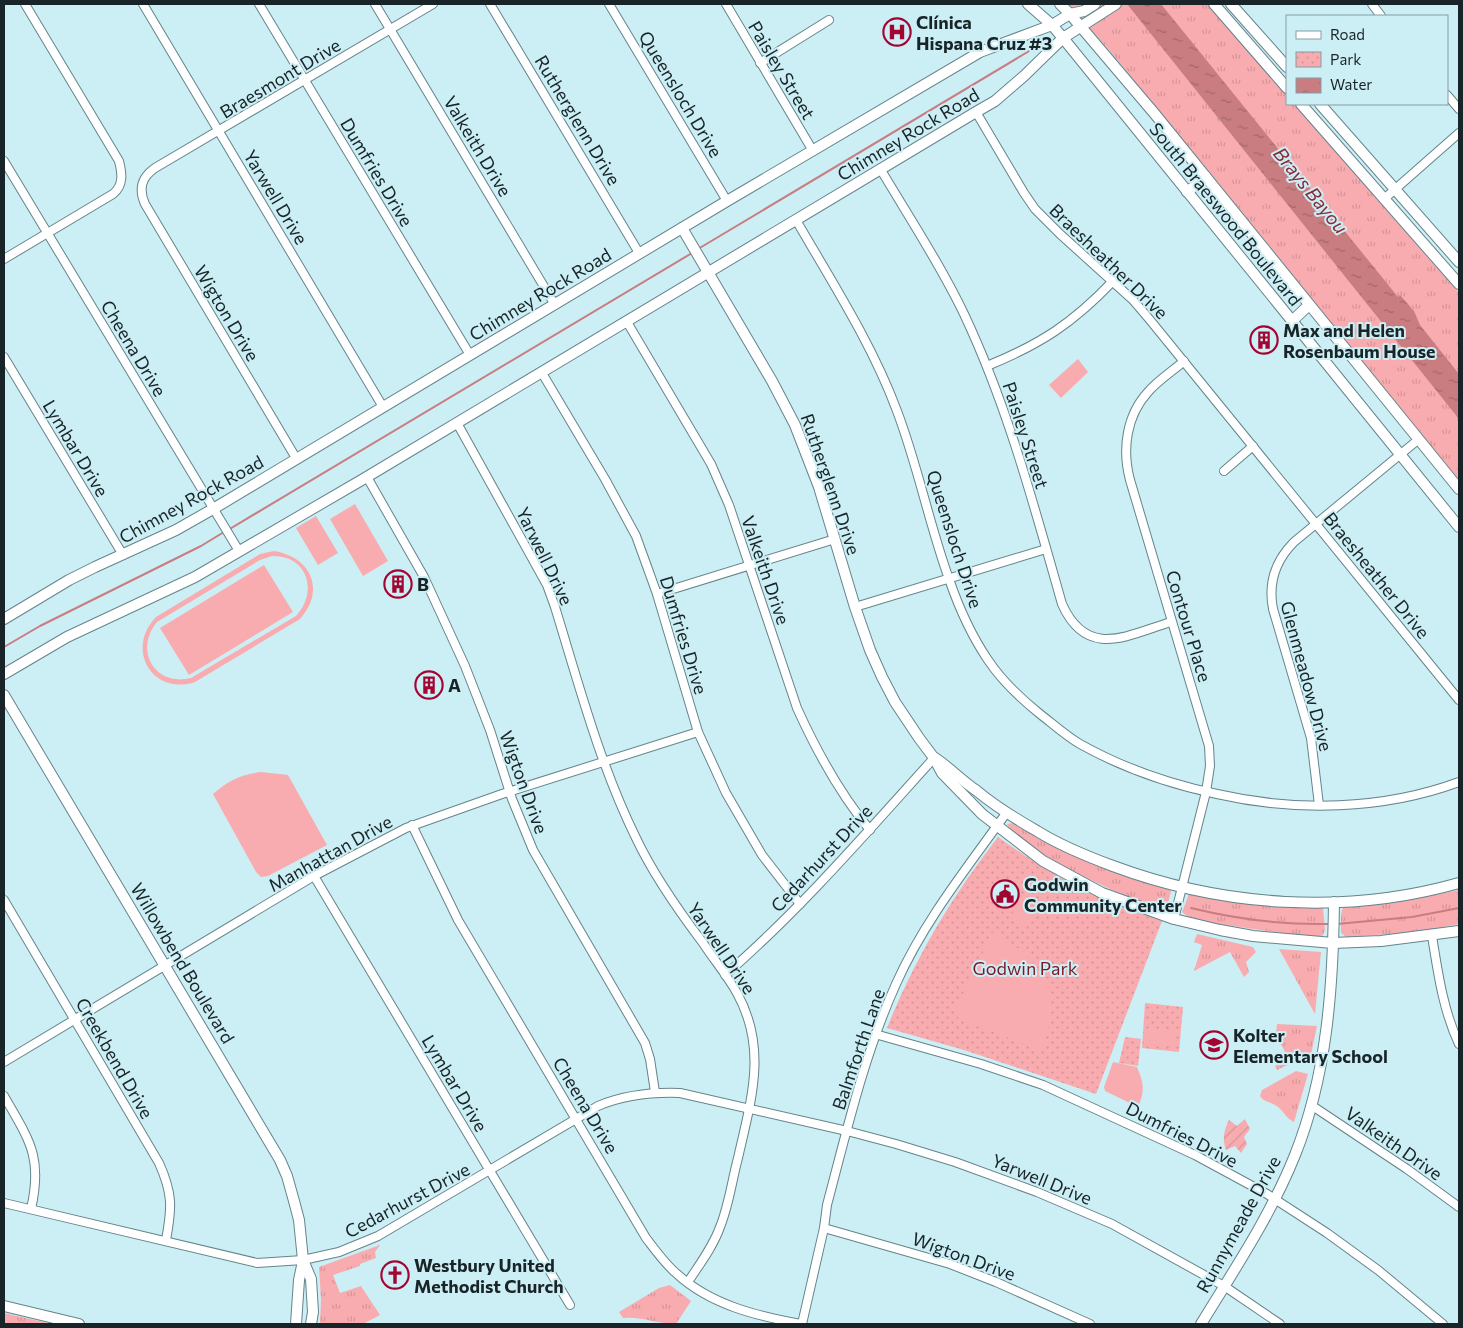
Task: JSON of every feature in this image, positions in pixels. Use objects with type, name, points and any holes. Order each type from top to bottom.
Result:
[{"type":"main road","points":[[1028,4],[1052,25]]},
{"type":"main road","name":"South Braeswood Boulevard","points":[[1060,4],[1154,113],[1459,489]]},
{"type":"main road","name":"Chimney Rock Road","points":[[4,674],[67,637],[195,577],[542,373],[994,101],[1024,76],[1063,38],[1081,28],[1095,4]]},
{"type":"main road","name":"Chimney Rock Road","points":[[4,619],[69,580],[176,530],[213,509],[638,254],[980,52],[1052,25],[1070,14],[1087,15],[1116,4]]},
{"type":"main road","points":[[1214,4],[1286,87]]},
{"type":"main road","points":[[1230,4],[1286,66]]},
{"type":"main road","name":"South Braeswood Boulevard","points":[[1052,25],[1459,527]]},
{"type":"main road","points":[[1302,105],[1459,284]]},
{"type":"main road","points":[[1321,105],[1459,262]]},
{"type":"main road","points":[[1187,192],[1206,177]]},
{"type":"main road","name":"Rutherglenn Drive","points":[[682,228],[785,404],[807,454],[870,650],[895,702],[934,758],[942,773],[962,795],[997,826],[1044,861],[1086,885],[1174,919],[1252,936],[1333,943],[1380,941],[1432,936],[1459,931]]},
{"type":"main road","points":[[1292,321],[1310,305]]},
{"type":"main road","name":"Willowbend Boulevard","points":[[4,695],[280,1160],[287,1176],[299,1220],[303,1260],[299,1280],[296,1324]]},
{"type":"main road","name":"Rutherglenn Drive","points":[[934,758],[976,791],[1007,812],[1038,832],[1078,853],[1142,877],[1181,887],[1250,899],[1334,902],[1405,895],[1459,883]]},
{"type":"main road","name":"Runnymeade Drive","points":[[1201,1324],[1275,1199],[1295,1154],[1311,1105],[1325,1047],[1330,997],[1334,902]]},
{"type":"main road","name":"Willowbend Boulevard","points":[[303,1260],[311,1279],[313,1312],[311,1324]]},
{"type":"main road","points":[[4,1306],[79,1324]]},
{"type":"street","points":[[4,259],[113,194],[122,179],[119,160],[26,4]]},
{"type":"street","name":"Yarwell Drive","points":[[142,4],[383,407]]},
{"type":"street","name":"Dumfries Drive","points":[[259,4],[470,355]]},
{"type":"street","name":"Valkeith Drive","points":[[375,4],[555,305]]},
{"type":"street","name":"Braesmont Drive","points":[[143,180],[155,168],[433,4]]},
{"type":"street","name":"Rutherglenn Drive","points":[[490,4],[638,254]]},
{"type":"street","name":"Queensloch Drive","points":[[609,4],[727,201]]},
{"type":"street","name":"Paisley Street","points":[[726,4],[812,151]]},
{"type":"street","points":[[1372,4],[1380,15]]},
{"type":"street","points":[[760,63],[829,20]]},
{"type":"street","points":[[1448,96],[1459,109]]},
{"type":"street","name":"Braesheather Drive","points":[[976,112],[1035,209],[1133,300],[1459,700]]},
{"type":"street","points":[[1384,199],[1459,133]]},
{"type":"street","name":"Cheena Drive","points":[[4,161],[239,551]]},
{"type":"street","name":"Paisley Street","points":[[881,170],[952,290],[987,366],[1015,446],[1067,616],[1082,632],[1103,640],[1114,639],[1172,622]]},
{"type":"street","name":"Wigton Drive","points":[[143,180],[141,194],[145,204],[296,458]]},
{"type":"street","name":"Queensloch Drive","points":[[796,220],[855,324],[885,382],[909,443],[948,578],[964,618],[989,662],[1019,697],[1079,743],[1137,771],[1206,792]]},
{"type":"street","points":[[987,366],[1023,350],[1057,331],[1093,302],[1113,281]]},
{"type":"street","name":"Valkeith Drive","points":[[627,322],[711,464],[729,505],[798,708],[812,741],[838,788],[870,830]]},
{"type":"street","name":"Lymbar Drive","points":[[4,357],[123,555]]},
{"type":"street","name":"Contour Place","points":[[1174,919],[1206,792],[1210,766],[1209,746],[1130,480],[1125,455],[1132,421],[1140,404],[1149,391],[1184,361]]},
{"type":"street","name":"Dumfries Drive","points":[[542,373],[624,512],[644,556],[698,732],[726,793],[747,832],[779,879],[800,904]]},
{"type":"street","name":"Yarwell Drive","points":[[457,423],[547,586],[556,607],[604,762],[618,798],[650,866],[737,992],[746,1010],[755,1050],[755,1078],[749,1108],[847,1131],[955,1162],[1037,1192],[1112,1224],[1224,1286],[1280,1324]]},
{"type":"street","name":"Glenmeadow Drive","points":[[1319,805],[1311,738],[1271,598],[1274,574],[1285,551],[1294,542],[1419,440]]},
{"type":"street","points":[[1224,471],[1253,446]]},
{"type":"street","name":"Wigton Drive","points":[[367,477],[424,577],[461,657],[490,730],[509,792],[533,850],[642,1038],[650,1059],[656,1092]]},
{"type":"street","points":[[657,594],[835,539]]},
{"type":"street","points":[[855,607],[1046,548]]},
{"type":"street","name":"Manhattan Drive","points":[[4,1062],[314,876],[412,826],[509,792],[698,732]]},
{"type":"street","name":"Cedarhurst Drive","points":[[725,975],[757,947],[800,904],[870,830],[934,758]]},
{"type":"street","points":[[1206,792],[1281,804],[1319,805],[1386,801],[1459,782]]},
{"type":"street","name":"Balmforth Lane","points":[[802,1324],[824,1228],[827,1205],[875,1034],[896,982],[930,919],[956,880],[1007,812]]},
{"type":"street","name":"Cheena Drive","points":[[412,826],[458,920],[646,1238],[664,1261],[678,1275],[706,1295],[718,1301],[764,1316],[802,1324]]},
{"type":"street","name":"Lymbar Drive","points":[[314,876],[570,1305]]},
{"type":"street","name":"Creekbend Drive","points":[[4,900],[159,1163],[166,1178],[171,1202],[166,1240]]},
{"type":"street","points":[[1432,936],[1444,1000],[1459,1044]]},
{"type":"street","name":"Dumfries Drive","points":[[875,1034],[981,1064],[1043,1085],[1195,1155],[1275,1199],[1327,1233],[1378,1270],[1443,1324]]},
{"type":"street","name":"Cedarhurst Drive","points":[[4,1203],[257,1263],[303,1260],[339,1252],[378,1236],[612,1100],[656,1092],[680,1093],[749,1108]]},
{"type":"street","points":[[4,1096],[29,1140],[33,1152],[36,1181],[31,1209]]},
{"type":"street","name":"Valkeith Drive","points":[[1311,1105],[1407,1168],[1459,1208]]},
{"type":"street","points":[[688,1282],[720,1228],[749,1108]]},
{"type":"street","name":"Wigton Drive","points":[[824,1228],[950,1264],[996,1282],[1090,1324]]},
{"type":"green space","points":[[1068,4],[1208,4],[1286,93],[1286,105],[1296,105],[1459,293],[1459,481],[1109,50]]},
{"type":"green space","points":[[1078,359],[1088,372],[1061,398],[1049,385]]},
{"type":"green space","points":[[355,504],[388,561],[363,576],[330,519]]},
{"type":"green space","points":[[316,516],[338,553],[318,565],[296,528]]},
{"type":"green space","points":[[274,551],[287,554],[297,560],[311,576],[313,586],[312,597],[308,608],[300,619],[195,682],[180,685],[166,682],[156,676],[148,667],[143,655],[143,643],[147,630],[156,617],[260,554]],"holes":[[[272,556],[284,557],[294,561],[306,576],[307,596],[296,616],[191,678],[178,679],[167,677],[158,672],[148,654],[147,644],[150,633],[157,622],[260,560]]]},
{"type":"green space","points":[[264,565],[293,612],[189,675],[160,628]]},
{"type":"green space","points":[[261,772],[288,775],[327,845],[268,876],[261,877],[256,872],[213,794],[235,779],[247,774]]},
{"type":"green space","points":[[1013,823],[1103,867],[1171,891],[1167,908],[1136,900],[1063,866],[1023,842],[1012,833],[1007,824]]},
{"type":"green space","name":"Godwin Park","points":[[998,837],[1081,889],[1162,921],[1096,1094],[964,1050],[887,1028],[922,952],[965,882]]},
{"type":"green space","points":[[1459,890],[1459,924],[1418,932],[1346,937],[1341,933],[1343,907],[1413,899]]},
{"type":"green space","points":[[1189,894],[1269,906],[1323,908],[1325,930],[1322,937],[1301,936],[1192,920],[1182,912]]},
{"type":"green space","points":[[1024,895],[1040,905],[1026,928],[1010,917]]},
{"type":"green space","points":[[993,932],[1025,953],[1048,980],[1051,1015],[1042,1051],[958,1018],[955,1010]]},
{"type":"green space","points":[[1197,934],[1253,947],[1256,952],[1246,962],[1249,972],[1244,977],[1230,952],[1194,971],[1202,945],[1194,942]]},
{"type":"green space","points":[[1279,949],[1321,952],[1315,1014]]},
{"type":"green space","points":[[1145,1003],[1183,1007],[1179,1052],[1142,1048]]},
{"type":"green space","points":[[1277,1024],[1317,1026],[1309,1064],[1296,1061],[1277,1070],[1275,1066],[1288,1058],[1276,1034]]},
{"type":"green space","points":[[1148,1028],[1176,1031],[1174,1046],[1146,1044]]},
{"type":"green space","points":[[1125,1037],[1141,1039],[1138,1066],[1119,1063]]},
{"type":"green space","points":[[1113,1062],[1137,1067],[1143,1087],[1138,1107],[1105,1091],[1104,1087]]},
{"type":"green space","points":[[1296,1071],[1308,1074],[1294,1122],[1278,1107],[1260,1096],[1262,1090]]},
{"type":"green space","points":[[1245,1119],[1250,1129],[1244,1137],[1247,1144],[1241,1153],[1235,1146],[1226,1150],[1224,1135],[1229,1120],[1237,1126]]},
{"type":"green space","points":[[380,1245],[375,1252],[376,1258],[360,1264],[360,1266],[333,1275],[340,1293],[361,1286],[380,1315],[363,1324],[320,1324],[319,1267]]},
{"type":"green space","points":[[670,1285],[691,1301],[676,1324],[623,1318],[619,1312],[659,1288]]},
{"type":"green space","points":[[4,1313],[52,1324],[4,1324]]},
{"type":"water","name":"Brays Bayou","points":[[1127,4],[1161,4],[1398,297],[1400,295],[1414,311],[1420,325],[1459,374],[1459,419]]},
{"type":"waterway","points":[[698,249],[1046,41]]},
{"type":"waterway","points":[[228,530],[692,253]]},
{"type":"waterway","points":[[4,647],[40,626],[201,546],[224,532]]},
{"type":"waterway","points":[[1191,908],[1260,920],[1330,924]]},
{"type":"waterway","points":[[1337,924],[1412,917],[1459,908]]},
{"type":"place","name":"Clínica Hispana Cruz #3","points":[[897,32]]},
{"type":"place","name":"Max and Helen Rosenbaum House","points":[[1264,340]]},
{"type":"place","name":"B","points":[[398,584]]},
{"type":"place","name":"A","points":[[429,685]]},
{"type":"place","name":"Godwin Community Center","points":[[1005,894]]},
{"type":"place","name":"Kolter Elementary School","points":[[1214,1045]]},
{"type":"place","name":"Westbury United Methodist Church","points":[[395,1275]]}]
